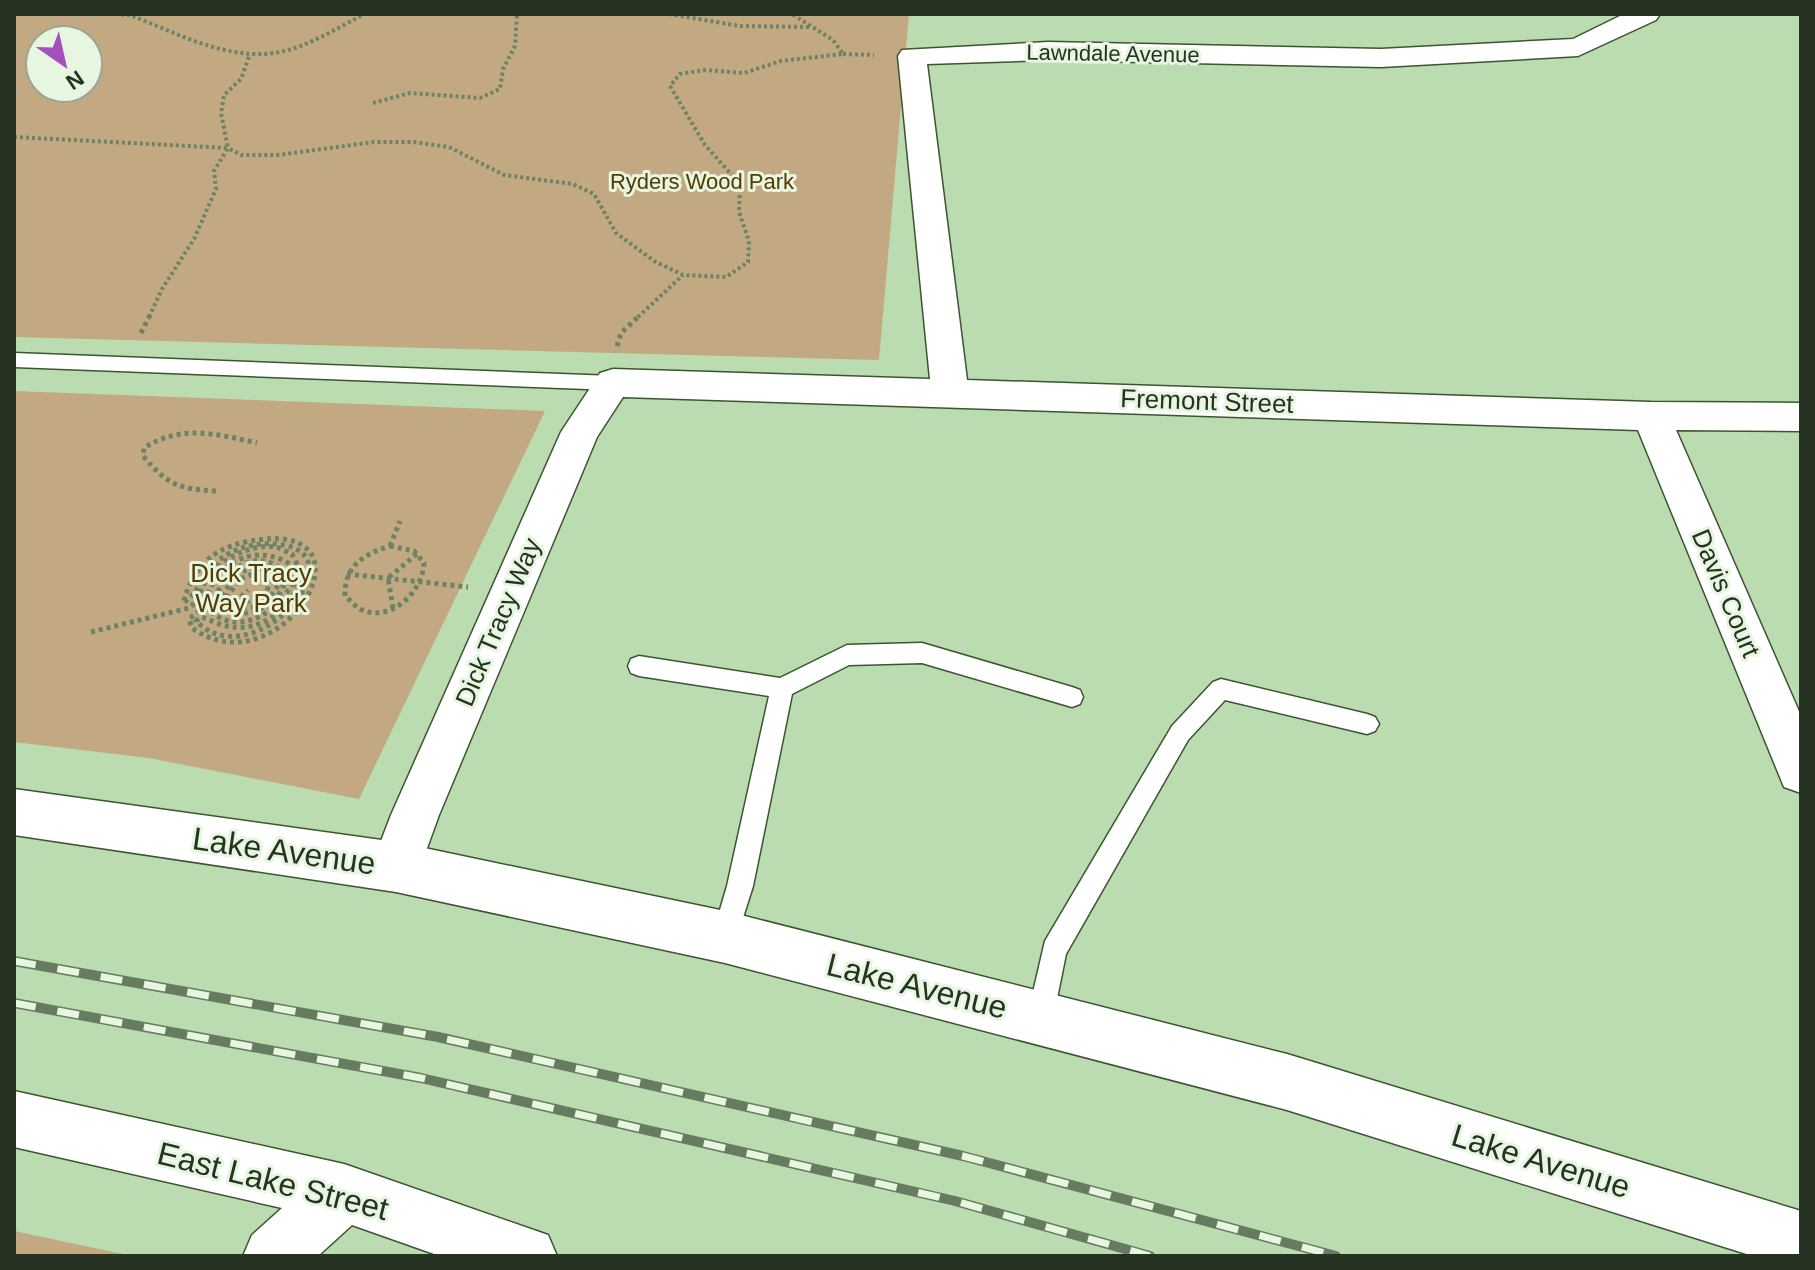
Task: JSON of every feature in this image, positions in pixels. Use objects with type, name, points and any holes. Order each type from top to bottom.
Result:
[{"type":"street","name":"Lawndale Avenue","points":[[950,393],[912,56],[1048,51],[1381,58],[1578,47],[1646,14]]},
{"type":"street","name":"Fremont Street","points":[[603,383],[1651,416],[1801,417]]},
{"type":"street","name":"Dick Tracy Way","points":[[396,867],[415,815],[603,383]]},
{"type":"street","name":"Davis Court","points":[[1651,416],[1801,771]]},
{"type":"street","name":"Lake Avenue","points":[[14,812],[396,867],[725,937],[1287,1082],[1801,1241]]},
{"type":"street","name":"East Lake Street","points":[[14,1119],[344,1193],[527,1256]]},
{"type":"street","points":[[273,1256],[344,1193]]},
{"type":"lane","points":[[14,360],[603,383]]},
{"type":"lane","points":[[639,666],[782,688],[847,655],[922,653],[1072,697]]},
{"type":"lane","points":[[725,937],[740,886],[782,688]]},
{"type":"lane","points":[[1041,1018],[1054,950],[1180,733],[1221,689],[1367,724]]},
{"type":"path","points":[[115,14],[130,15],[224,51],[250,54],[302,46],[365,14]]},
{"type":"path","points":[[373,103],[410,93],[480,98],[500,89],[503,69],[515,46],[517,14]]},
{"type":"path","points":[[669,14],[740,26],[814,27]]},
{"type":"path","points":[[14,137],[228,148],[241,155],[278,155],[400,141],[449,147],[504,175],[573,184],[594,194],[616,233],[654,261],[683,275],[726,277],[748,262],[749,241],[739,212],[740,184],[705,145],[670,86],[680,74],[704,70],[744,73],[781,61],[843,54],[833,40],[792,14]]},
{"type":"path","points":[[136,341],[156,300],[194,239],[216,189],[214,171],[228,148],[221,113],[224,95],[241,79],[250,54]]},
{"type":"path","points":[[603,383],[621,333],[683,275]]},
{"type":"path","points":[[216,491],[181,490],[168,485],[143,456],[144,448],[155,439],[185,430],[257,443]]},
{"type":"path","points":[[390,546],[400,521]]},
{"type":"path","points":[[91,632],[189,608],[197,600],[212,572],[226,560],[259,548],[275,549],[288,553],[298,562],[301,573],[299,587],[291,601],[279,612],[247,627],[231,629],[216,626],[201,617],[196,621],[217,634],[236,636],[257,631],[285,615],[304,594],[310,579],[309,565],[298,549],[268,541],[231,551],[206,570],[190,599],[183,603],[190,581],[211,558],[242,541],[264,536],[284,537],[300,543],[312,553],[317,568],[315,585],[306,603],[280,626],[248,640],[236,641],[206,638],[192,628],[189,619],[201,609],[208,609],[223,620],[236,621],[267,613],[280,604],[293,583],[290,564],[272,553],[247,556],[222,570],[212,581],[207,599],[212,603],[224,601],[240,579],[258,572],[270,579],[269,588],[260,597],[239,606],[254,607],[271,597],[279,583],[279,576],[271,567],[263,565],[237,572],[223,595],[216,597],[223,579],[231,571],[253,560],[274,561],[286,573],[286,581],[276,600],[255,612],[239,614],[233,609],[233,604],[248,590]]},
{"type":"path","points":[[390,546],[414,549],[418,553],[426,565],[423,582],[413,596],[393,608],[373,612],[351,604],[345,596],[347,574],[364,555],[390,546]]},
{"type":"path","points":[[388,578],[418,553]]},
{"type":"path","points":[[347,574],[469,587]]},
{"type":"path","points":[[388,578],[393,608]]},
{"type":"green space","name":"Ryders Wood Park","points":[[14,14],[909,14],[879,360],[14,337]]},
{"type":"green space","name":"Dick Tracy Way Park","points":[[14,391],[545,411],[359,799],[149,758],[14,742]]},
{"type":"green space","points":[[14,1231],[132,1256],[14,1256]]},
{"type":"railway","points":[[14,961],[438,1037],[963,1156],[1336,1256]]},
{"type":"railway","points":[[14,1003],[421,1078],[955,1201],[1150,1256]]}]
